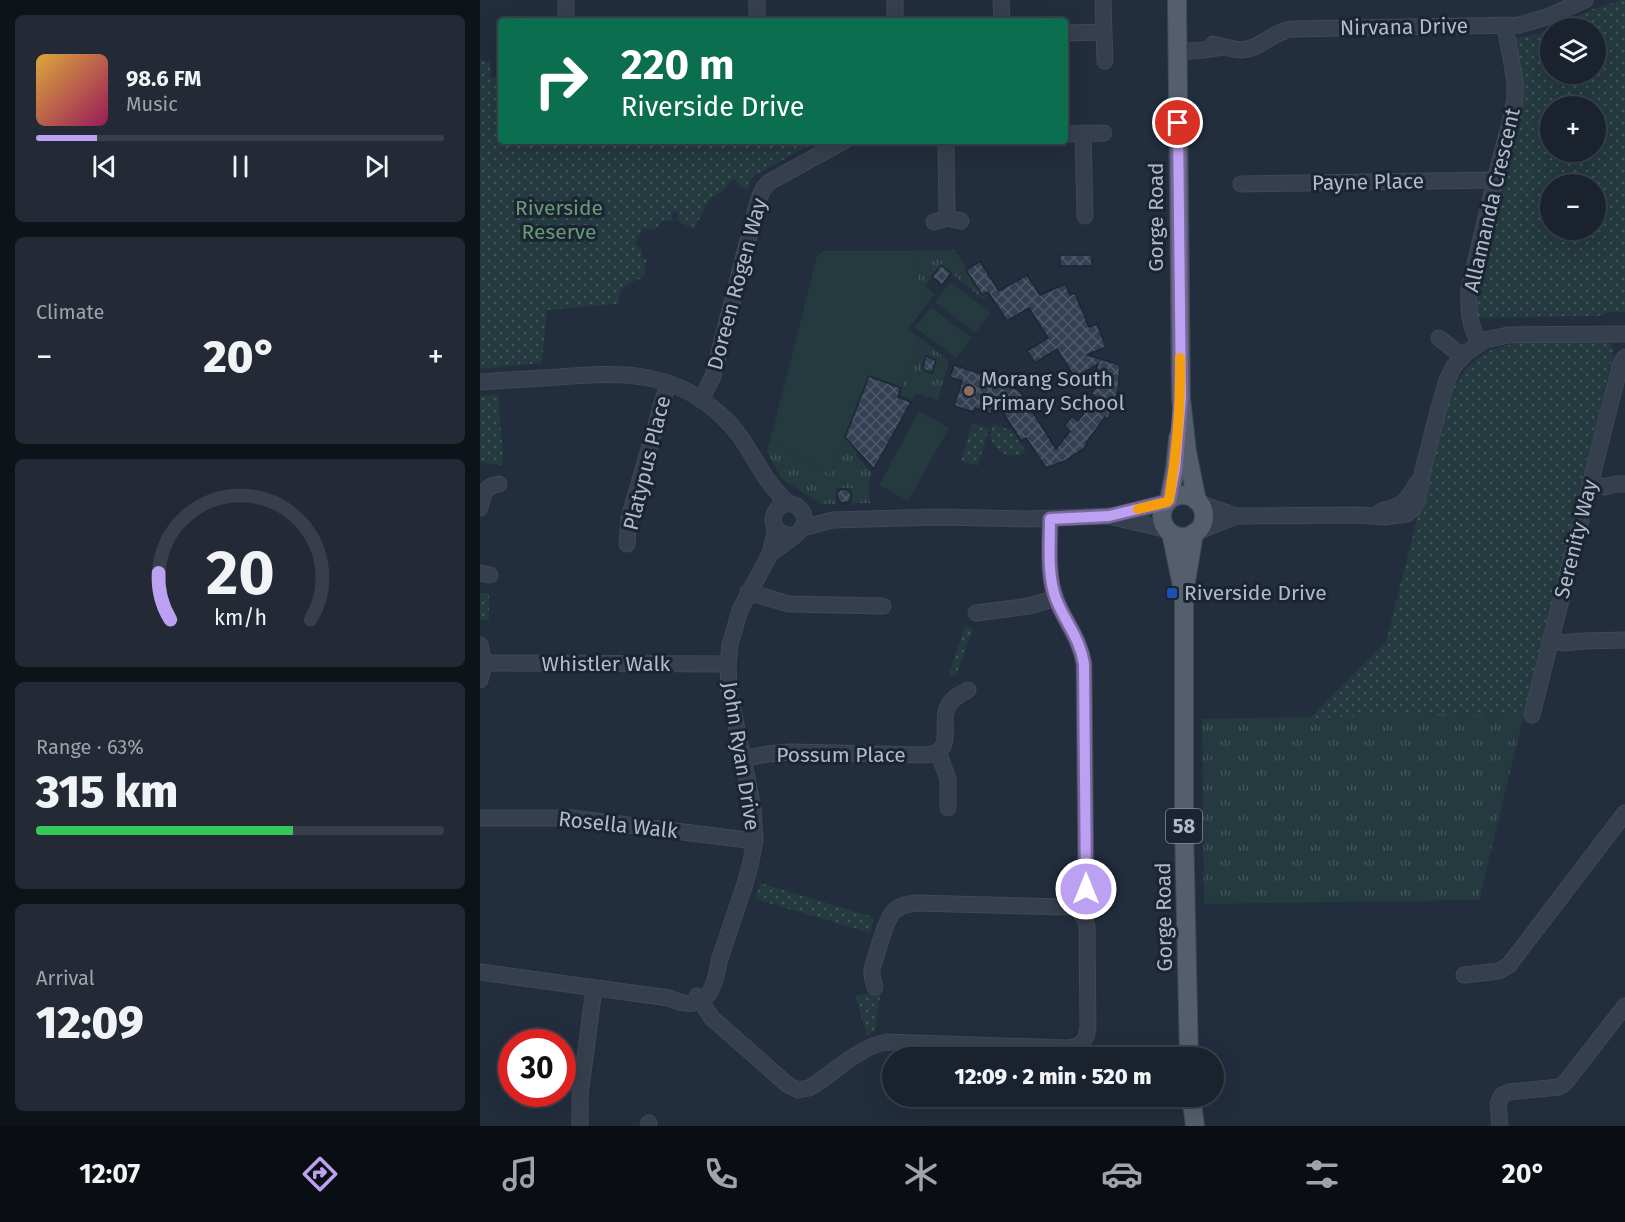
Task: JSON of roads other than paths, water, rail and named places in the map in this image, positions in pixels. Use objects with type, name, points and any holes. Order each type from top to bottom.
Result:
[{"type":"main road","name":"Gorge Road","points":[[1177,0],[1181,398],[1186,452],[1198,502]]},
{"type":"main road","name":"Gorge Road","points":[[1168,501],[1175,469],[1181,398]]},
{"type":"main road","points":[[1168,501],[1174,496],[1186,495],[1198,502]]},
{"type":"main road","name":"58","points":[[1168,501],[1162,514],[1162,520],[1169,532]]},
{"type":"main road","name":"58","points":[[1195,532],[1200,527],[1203,515],[1198,502]]},
{"type":"main road","name":"Gorge Road","points":[[1169,532],[1184,595]]},
{"type":"main road","points":[[1169,532],[1185,536],[1195,532]]},
{"type":"main road","name":"Gorge Road","points":[[1189,1047],[1184,807],[1184,595],[1195,532]]},
{"type":"main road","points":[[1192,1107],[1195,1126]]},
{"type":"street","points":[[566,0],[566,18]]},
{"type":"street","points":[[757,0],[757,18]]},
{"type":"street","points":[[895,0],[896,18]]},
{"type":"street","points":[[1001,0],[1002,18]]},
{"type":"street","points":[[1103,0],[1105,61]]},
{"type":"street","name":"Nirvana Drive","points":[[1177,52],[1218,45],[1237,50],[1248,49],[1278,32],[1292,29],[1505,26],[1537,21],[1585,0]]},
{"type":"street","name":"Allamanda Crescent","points":[[1483,341],[1472,327],[1469,303],[1470,284],[1515,98],[1515,83],[1505,26]]},
{"type":"street","points":[[1068,33],[1104,32]]},
{"type":"street","points":[[1083,133],[1085,216]]},
{"type":"street","points":[[1068,134],[1104,133]]},
{"type":"street","name":"Doreen Rogen Way","points":[[701,400],[713,376],[762,192],[767,183],[839,144]]},
{"type":"street","points":[[946,144],[947,220]]},
{"type":"street","name":"Payne Place","points":[[1241,184],[1495,180]]},
{"type":"street","points":[[1198,502],[1236,516],[1361,515],[1402,510],[1423,470],[1448,380],[1454,366],[1462,356],[1483,341],[1508,335],[1622,334]]},
{"type":"street","name":"Serenity Way","points":[[1532,715],[1623,360],[1619,352],[1622,334]]},
{"type":"street","points":[[1439,338],[1462,356]]},
{"type":"street","points":[[480,382],[605,373],[636,375],[668,383],[701,400],[725,418],[734,428],[752,452],[767,480],[775,522],[784,535],[833,520],[924,517],[1050,519],[1109,516],[1168,501]]},
{"type":"street","name":"Platypus Place","points":[[627,544],[629,518],[668,383]]},
{"type":"street","points":[[1591,479],[1621,484]]},
{"type":"street","points":[[767,480],[805,519],[798,532]]},
{"type":"street","points":[[480,508],[486,490],[492,485],[499,484]]},
{"type":"street","points":[[775,522],[779,507],[794,506],[833,520]]},
{"type":"street","points":[[1109,516],[1169,532]]},
{"type":"street","points":[[1195,532],[1236,516]]},
{"type":"street","points":[[869,979],[889,920],[894,912],[905,904],[1058,908],[1076,903],[1084,893],[1086,884],[1084,664],[1079,644],[1056,598],[1052,581],[1050,519]]},
{"type":"street","name":"John Ryan Drive","points":[[698,999],[711,992],[750,866],[755,841],[753,808],[730,698],[728,664],[736,622],[748,592],[770,554],[775,522]]},
{"type":"street","name":"John Ryan Drive","points":[[770,554],[798,532]]},
{"type":"street","points":[[748,592],[789,604],[886,607]]},
{"type":"street","points":[[976,613],[1029,606],[1056,598]]},
{"type":"street","points":[[1551,636],[1582,641],[1625,640]]},
{"type":"street","points":[[480,645],[484,663],[480,680]]},
{"type":"street","name":"Whistler Walk","points":[[484,663],[728,664]]},
{"type":"street","points":[[948,808],[952,781],[938,752],[945,741],[947,707],[954,699],[968,690]]},
{"type":"street","name":"Possum Place","points":[[743,759],[783,752],[926,755],[938,752]]},
{"type":"street","points":[[1464,975],[1499,971],[1509,965],[1625,813]]},
{"type":"street","name":"Rosella Walk","points":[[480,818],[582,819],[755,841]]},
{"type":"street","points":[[480,972],[669,998],[687,1004],[698,999],[712,1018],[788,1085],[798,1090],[809,1088],[863,1051],[886,1042],[1066,1048],[1080,1046],[1086,1039],[1088,1028],[1087,927],[1076,903]]},
{"type":"street","points":[[580,1126],[580,1096],[594,988]]},
{"type":"street","points":[[1500,1126],[1499,1098],[1509,1092],[1562,1085],[1625,1006]]},
{"type":"place","name":"Morang South Primary School","points":[[969,391]]},
{"type":"place","name":"Riverside Drive","points":[[1172,593]]},
{"type":"park label","name":"Riverside Reserve","points":[[559,220]]}]
